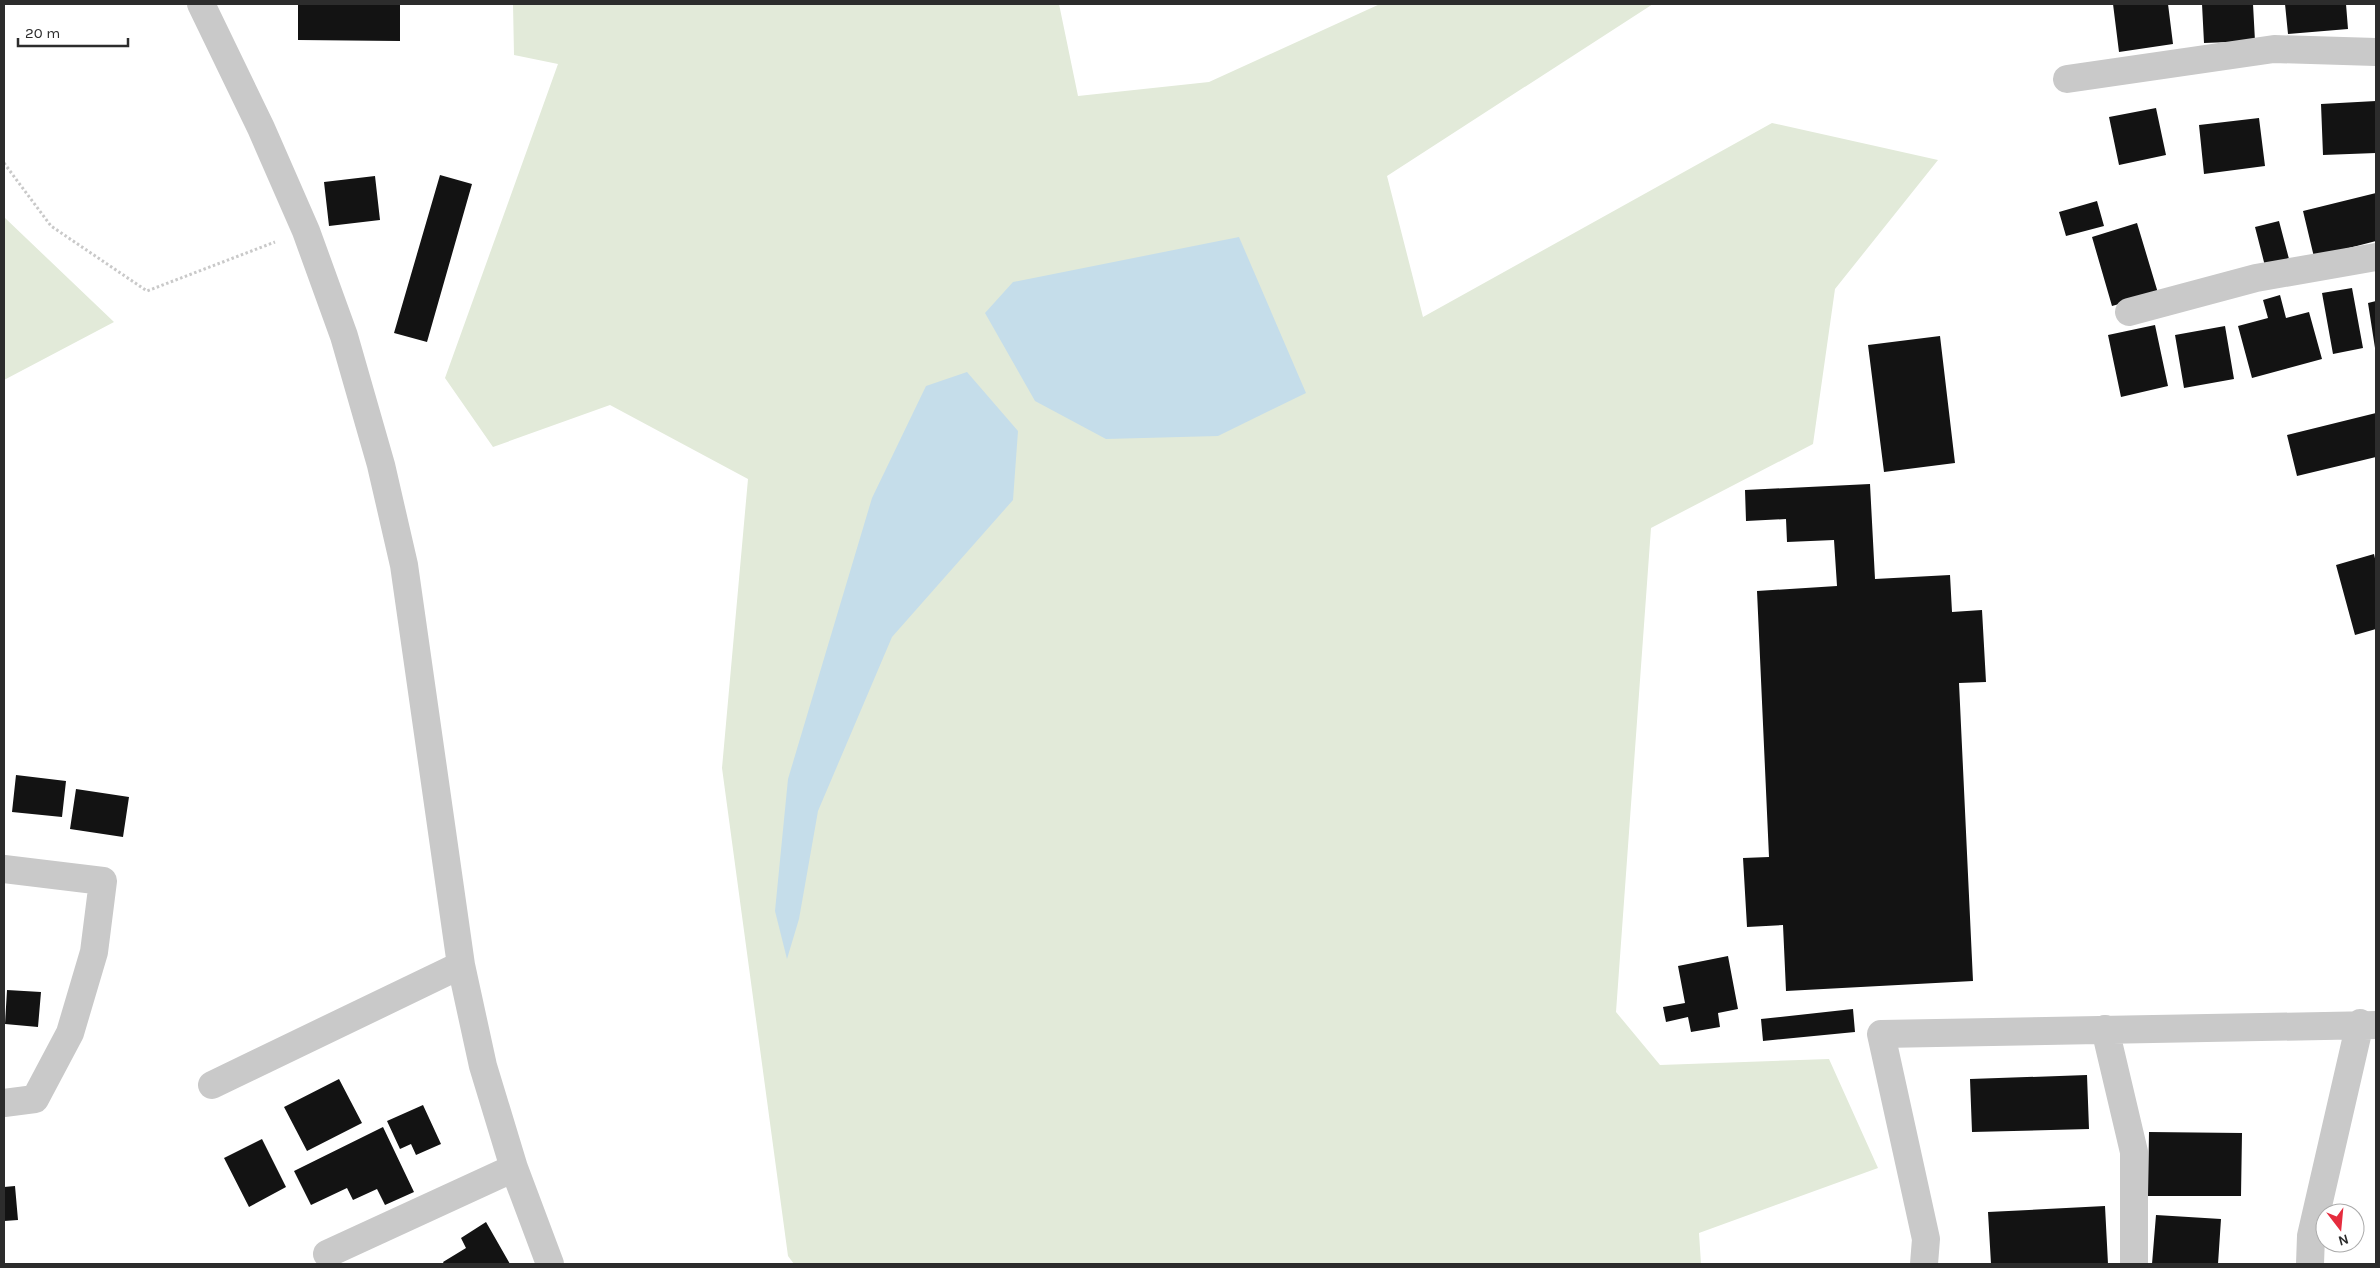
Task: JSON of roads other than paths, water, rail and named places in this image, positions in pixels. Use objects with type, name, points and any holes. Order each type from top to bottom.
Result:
[{"type":"street","points":[[200,4],[261,128],[306,231],[344,336],[381,465],[404,565],[461,965],[483,1066],[514,1168],[550,1264]]},
{"type":"street","points":[[2067,79],[2274,49],[2376,52]]},
{"type":"street","points":[[2129,312],[2256,278],[2376,257]]},
{"type":"street","points":[[4,868],[103,881],[94,952],[70,1033],[35,1099],[4,1103]]},
{"type":"street","points":[[212,1085],[461,965]]},
{"type":"street","points":[[1924,1264],[1926,1239],[1881,1034],[2368,1024],[2311,1236],[2310,1264]]},
{"type":"street","points":[[2105,1029],[2134,1152],[2134,1264]]},
{"type":"street","points":[[327,1254],[514,1168]]},
{"type":"water","points":[[1239,237],[1306,393],[1218,436],[1106,439],[1035,401],[985,313],[1013,282]]},
{"type":"water","points":[[967,372],[1018,431],[1013,500],[892,637],[818,811],[799,919],[787,959],[775,911],[788,779],[872,498],[926,386]]}]
